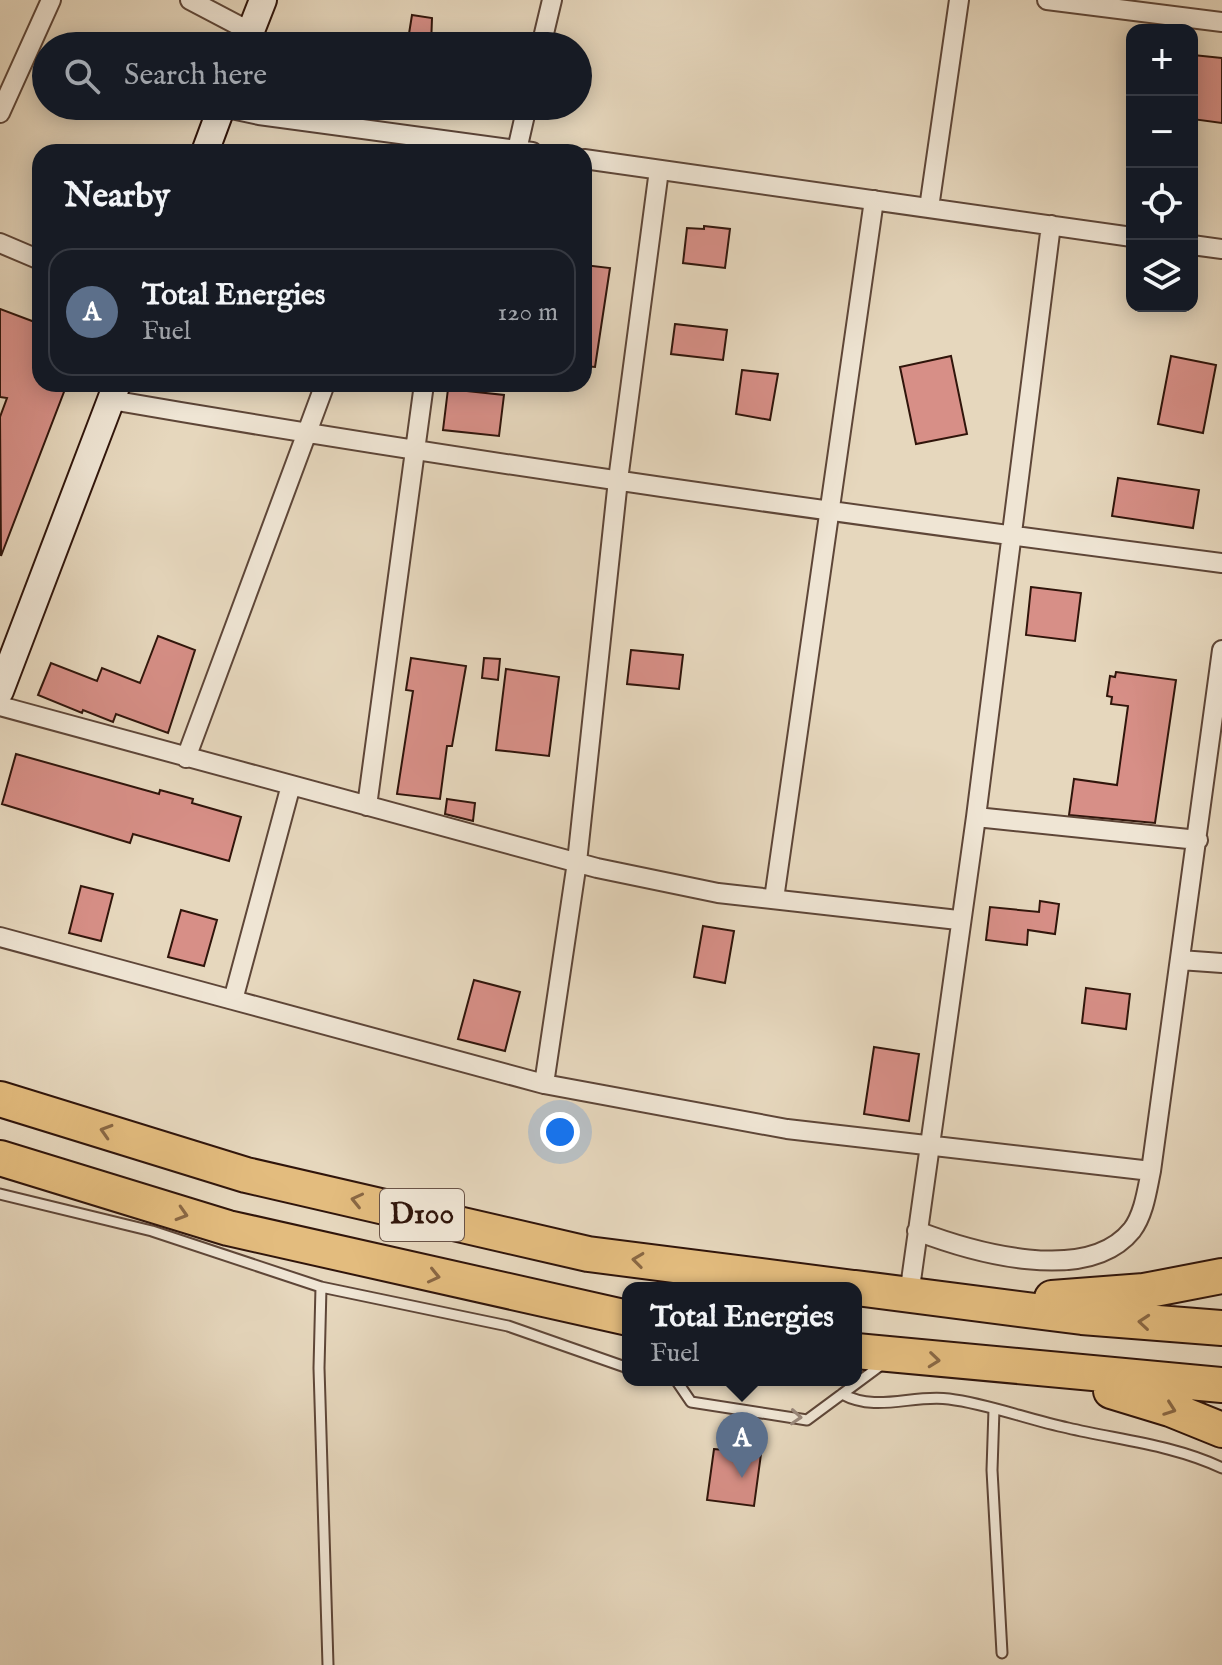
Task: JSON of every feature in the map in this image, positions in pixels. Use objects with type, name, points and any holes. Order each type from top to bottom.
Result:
[{"type":"highway","name":"D100","points":[[0,1099],[246,1175],[588,1254],[808,1282]]},
{"type":"highway","name":"D100","points":[[0,1158],[228,1228],[622,1317]]},
{"type":"highway","points":[[975,1303],[1144,1291],[1222,1276]]},
{"type":"highway","name":"D100","points":[[862,1289],[1082,1317],[1222,1328]]},
{"type":"highway","points":[[862,1352],[1042,1371],[1222,1385]]},
{"type":"highway","points":[[1042,1371],[1170,1409],[1222,1430]]},
{"type":"street","points":[[37,32],[51,0]]},
{"type":"street","points":[[190,0],[238,32]]},
{"type":"street","points":[[251,32],[263,0]]},
{"type":"street","points":[[544,32],[552,0]]},
{"type":"street","points":[[929,208],[959,0]]},
{"type":"street","points":[[1047,0],[1222,22]]},
{"type":"street","points":[[0,113],[32,42]]},
{"type":"street","points":[[208,144],[217,120]]},
{"type":"street","points":[[286,120],[414,144]]},
{"type":"street","points":[[524,144],[526,120]]},
{"type":"street","points":[[592,160],[1126,236]]},
{"type":"street","points":[[544,1084],[577,862],[618,480],[659,170]]},
{"type":"street","points":[[774,899],[874,200]]},
{"type":"street","points":[[909,1295],[931,1147],[958,920],[976,817],[1009,536],[1051,225]]},
{"type":"street","points":[[0,243],[32,257]]},
{"type":"street","points":[[1198,246],[1222,249]]},
{"type":"street","points":[[0,691],[8,648],[114,392],[306,434],[415,451],[829,513],[1222,563]]},
{"type":"street","points":[[186,758],[322,392]]},
{"type":"street","points":[[367,806],[423,392]]},
{"type":"street","points":[[917,1231],[967,1250],[1047,1260],[1079,1259],[1109,1248],[1133,1229],[1145,1202],[1151,1171],[1198,840],[1215,760],[1222,650]]},
{"type":"street","points":[[0,706],[577,862],[718,893],[958,920]]},
{"type":"street","points":[[233,1000],[291,785]]},
{"type":"street","points":[[976,817],[1198,840]]},
{"type":"street","points":[[0,937],[544,1084],[787,1129],[1151,1171]]},
{"type":"street","points":[[1180,960],[1222,963]]},
{"type":"lane","points":[[0,1194],[152,1231],[321,1287],[508,1326],[622,1366]]},
{"type":"lane","points":[[321,1287],[319,1368],[328,1665]]},
{"type":"lane","points":[[862,1379],[893,1356]]},
{"type":"lane","points":[[680,1386],[691,1402],[807,1420],[853,1386]]},
{"type":"lane","points":[[842,1394],[877,1404],[937,1397],[1171,1449],[1222,1468]]},
{"type":"lane","points":[[994,1409],[992,1470],[1002,1653]]},
{"type":"building","points":[[412,15],[432,18],[432,32],[409,32]]},
{"type":"building","points":[[1198,56],[1222,58],[1222,123],[1198,120]]},
{"type":"building","points":[[704,226],[730,229],[725,268],[683,263],[687,228],[704,229]]},
{"type":"building","points":[[592,266],[610,268],[595,367],[592,367]]},
{"type":"building","points":[[0,309],[32,321],[32,392],[64,392],[1,556],[0,417],[7,398],[0,397]]},
{"type":"building","points":[[675,324],[727,330],[723,360],[671,354]]},
{"type":"building","points":[[951,356],[967,434],[916,444],[900,367]]},
{"type":"building","points":[[1171,356],[1216,365],[1203,433],[1158,424]]},
{"type":"building","points":[[742,370],[778,374],[770,420],[736,414]]},
{"type":"building","points":[[448,392],[504,395],[499,436],[443,430]]},
{"type":"building","points":[[1118,478],[1199,490],[1193,528],[1112,516]]},
{"type":"building","points":[[1031,587],[1081,593],[1075,641],[1026,635]]},
{"type":"building","points":[[158,636],[195,650],[168,733],[116,714],[113,722],[83,710],[82,713],[38,695],[51,663],[97,681],[102,668],[140,683]]},
{"type":"building","points":[[631,650],[683,655],[679,689],[627,684]]},
{"type":"building","points":[[411,658],[466,666],[452,746],[447,746],[440,799],[397,794],[413,691],[406,690]]},
{"type":"building","points":[[484,658],[500,659],[498,680],[482,678]]},
{"type":"building","points":[[506,669],[559,677],[549,756],[496,750]]},
{"type":"building","points":[[1116,672],[1176,680],[1155,823],[1069,815],[1074,779],[1117,785],[1128,706],[1111,704],[1112,697],[1107,696],[1110,676],[1115,677]]},
{"type":"building","points":[[16,754],[159,794],[160,790],[193,799],[192,803],[241,817],[229,861],[133,834],[130,843],[2,804]]},
{"type":"building","points":[[447,799],[475,803],[473,821],[445,814]]},
{"type":"building","points":[[81,886],[113,894],[101,941],[69,933]]},
{"type":"building","points":[[1040,901],[1059,904],[1055,934],[1028,930],[1027,945],[986,940],[990,907],[1039,912]]},
{"type":"building","points":[[181,910],[217,920],[204,966],[168,957]]},
{"type":"building","points":[[703,926],[734,931],[725,983],[694,977]]},
{"type":"building","points":[[474,980],[520,992],[505,1051],[458,1039]]},
{"type":"building","points":[[1086,988],[1130,994],[1126,1029],[1082,1023]]},
{"type":"building","points":[[874,1047],[919,1054],[909,1121],[864,1114]]},
{"type":"building","points":[[714,1449],[761,1454],[754,1506],[707,1500]]},
{"type":"place","name":"Total Energies","points":[[742,1478]]}]
